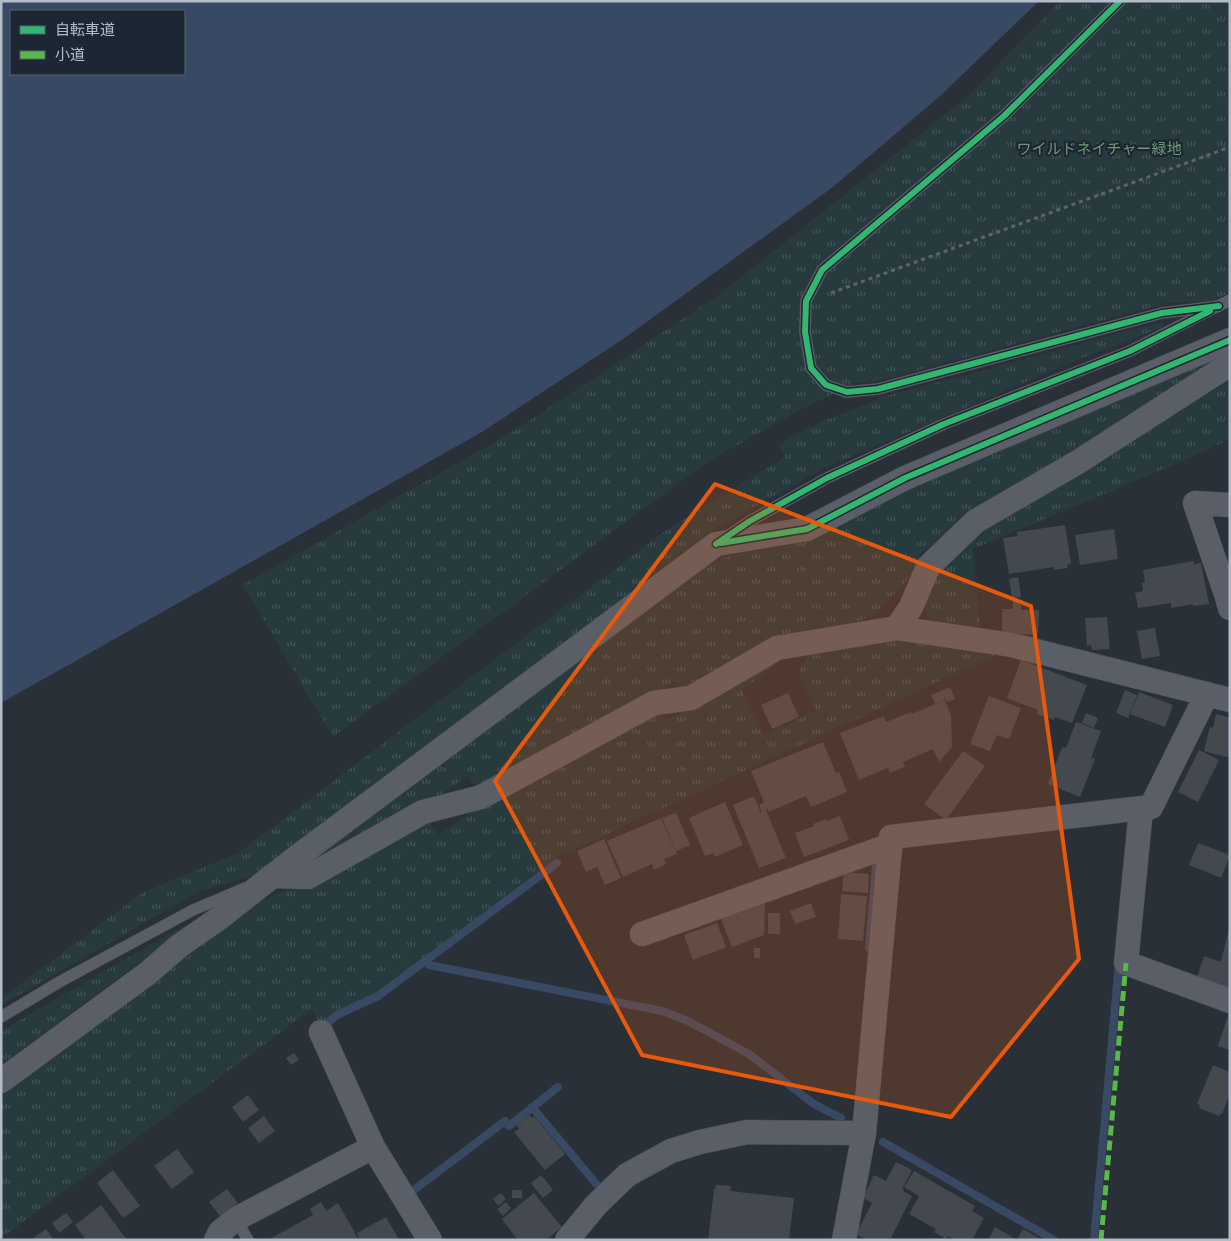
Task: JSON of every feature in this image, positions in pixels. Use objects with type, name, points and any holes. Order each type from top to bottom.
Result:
[{"type":"street","points":[[1,1081],[148,973],[179,946],[218,919],[272,876],[716,544],[808,529],[905,478],[1230,340]]},
{"type":"street","points":[[898,628],[911,607],[928,567],[976,521],[1078,462],[1230,364]]},
{"type":"street","points":[[1230,505],[1195,503],[1230,608]]},
{"type":"street","points":[[272,876],[308,877],[423,812],[481,797],[654,703],[691,698],[777,648],[898,628],[1012,645],[1219,697],[1151,807],[891,837],[864,1133],[844,1240]]},
{"type":"street","points":[[1140,808],[1126,964],[1230,1001]]},
{"type":"street","points":[[642,934],[891,844]]},
{"type":"street","points":[[321,1032],[373,1147],[430,1240]]},
{"type":"street","points":[[567,1240],[596,1205],[627,1175],[671,1151],[700,1142],[747,1132],[864,1133]]},
{"type":"street","points":[[216,1240],[220,1232],[236,1219],[373,1147]]},
{"type":"lane","points":[[1120,1],[1004,116],[822,270],[806,301],[805,332],[811,368],[826,384],[848,392],[878,389],[1162,313],[1219,306]]},
{"type":"lane","points":[[716,544],[750,522],[827,478],[944,424],[1130,351],[1230,300]]},
{"type":"lane","points":[[1,1016],[61,981],[193,910],[272,876]]},
{"type":"lane","points":[[236,1219],[248,1240]]},
{"type":"path","points":[[823,296],[1230,146]]},
{"type":"highlighted area","points":[[715,484],[1031,606],[1079,959],[951,1117],[642,1055],[495,781]]},
{"type":"green space","name":"ワイルドネイチャー緑地","points":[[1060,1],[1230,1],[1230,292],[1214,301],[1167,303],[886,379],[856,383],[794,413],[706,463],[333,737],[243,585],[512,432],[720,294],[967,97]]},
{"type":"green space","points":[[1157,323],[1162,324],[1163,327],[1077,360],[825,468],[716,528],[254,875],[198,892],[1,1005],[1,999],[142,893],[238,853],[665,531],[785,457],[778,445],[807,428],[889,395]]},
{"type":"green space","points":[[1230,350],[1230,359],[919,554],[925,562],[877,612],[832,636],[687,696],[673,682],[653,698],[480,794],[468,776],[420,808],[298,870],[712,561],[740,553],[791,545],[931,477]]},
{"type":"green space","points":[[1230,371],[1230,439],[1185,460],[973,549],[980,632],[931,622],[924,610],[925,593],[933,570],[982,522]]},
{"type":"green space","points":[[890,640],[938,640],[1007,650],[557,857],[378,992],[336,1012],[320,1025],[312,1009],[1,1238],[1,1094],[264,899],[311,881],[425,816],[439,835],[508,787],[654,708],[666,721],[779,653],[792,651],[742,690],[764,735],[816,711],[798,673],[813,647]]},
{"type":"green space","points":[[185,925],[187,927],[1,1065],[1,1033],[11,1025]]},
{"type":"water","points":[[1,1],[1039,1],[940,96],[833,187],[623,339],[482,432],[1,703]]},
{"type":"building","points":[[1065,525],[1071,564],[1067,565],[1068,568],[1054,570],[1054,567],[1009,574],[1003,538],[1018,536],[1017,532]]},
{"type":"building","points":[[1114,529],[1118,559],[1080,565],[1075,535]]},
{"type":"building","points":[[1194,561],[1194,564],[1201,563],[1209,604],[1193,606],[1193,604],[1171,608],[1171,603],[1138,608],[1135,593],[1143,591],[1142,583],[1145,583],[1143,570]]},
{"type":"building","points":[[1018,577],[1021,597],[1012,598],[1009,579]]},
{"type":"building","points":[[1013,599],[1021,600],[1021,610],[1039,610],[1038,634],[1002,634],[1002,609],[1013,609]]},
{"type":"building","points":[[1107,617],[1110,649],[1092,650],[1091,645],[1087,646],[1085,618]]},
{"type":"building","points":[[1155,628],[1160,656],[1142,659],[1137,631]]},
{"type":"building","points":[[1021,660],[1087,685],[1072,723],[1055,717],[1054,720],[1036,714],[1038,710],[1007,698]]},
{"type":"building","points":[[950,687],[955,699],[947,702],[944,695],[945,700],[935,704],[931,695]]},
{"type":"building","points":[[1125,690],[1137,695],[1128,718],[1116,713]]},
{"type":"building","points":[[1139,692],[1173,705],[1165,727],[1130,714]]},
{"type":"building","points":[[788,693],[799,717],[772,729],[761,705]]},
{"type":"building","points":[[989,696],[1021,708],[1009,739],[997,735],[990,751],[970,744]]},
{"type":"building","points":[[945,700],[951,715],[952,747],[939,762],[933,749],[903,762],[905,767],[890,773],[888,768],[859,780],[840,733],[884,716],[886,722],[911,712],[912,714]]},
{"type":"building","points":[[1086,713],[1098,718],[1094,728],[1082,723]]},
{"type":"building","points":[[1216,714],[1230,718],[1230,758],[1204,751],[1210,727],[1213,728]]},
{"type":"building","points":[[1076,722],[1101,731],[1091,758],[1095,759],[1080,797],[1048,784],[1062,747],[1066,748]]},
{"type":"building","points":[[823,742],[836,773],[839,772],[847,792],[811,807],[806,796],[768,812],[768,809],[766,810],[786,858],[759,868],[733,805],[754,796],[762,813],[759,805],[764,802],[751,771]]},
{"type":"building","points":[[1199,750],[1219,760],[1198,802],[1178,792]]},
{"type":"building","points":[[963,751],[985,766],[946,820],[924,804]]},
{"type":"building","points":[[725,802],[743,845],[715,857],[714,853],[705,856],[689,818]]},
{"type":"building","points":[[676,813],[690,845],[676,851],[662,818]]},
{"type":"building","points":[[840,816],[849,840],[804,857],[795,833],[826,819],[827,821]]},
{"type":"building","points":[[661,818],[677,854],[664,859],[666,864],[654,870],[652,864],[623,877],[607,841]]},
{"type":"building","points":[[604,839],[621,878],[605,885],[597,867],[586,872],[577,851]]},
{"type":"building","points":[[1198,843],[1230,855],[1221,878],[1189,865]]},
{"type":"building","points":[[844,872],[869,874],[868,893],[842,891]]},
{"type":"building","points":[[841,894],[867,896],[863,941],[838,939]]},
{"type":"building","points":[[765,899],[764,935],[732,947],[720,916]]},
{"type":"building","points":[[811,903],[816,917],[795,924],[790,911]]},
{"type":"building","points":[[768,913],[780,913],[780,934],[768,934]]},
{"type":"building","points":[[717,923],[726,947],[693,960],[684,935]]},
{"type":"building","points":[[1229,928],[1230,992],[1196,980],[1204,956],[1221,962]]},
{"type":"building","points":[[754,948],[760,948],[760,958],[754,958]]},
{"type":"building","points":[[1230,1012],[1230,1050],[1218,1046]]},
{"type":"building","points":[[294,1053],[299,1060],[291,1065],[286,1058]]},
{"type":"building","points":[[1213,1065],[1230,1072],[1230,1094],[1222,1114],[1220,1113],[1219,1116],[1199,1108],[1200,1105],[1197,1104]]},
{"type":"building","points":[[248,1095],[259,1110],[243,1122],[232,1107]]},
{"type":"building","points":[[530,1115],[532,1118],[534,1116],[565,1154],[545,1170],[514,1132],[519,1129],[517,1125]]},
{"type":"building","points":[[264,1116],[275,1131],[259,1143],[248,1128]]},
{"type":"building","points":[[177,1149],[194,1172],[172,1189],[154,1166]]},
{"type":"building","points":[[896,1162],[912,1170],[902,1189],[912,1196],[890,1240],[867,1240],[856,1234],[872,1203],[863,1198],[874,1175],[886,1181]]},
{"type":"building","points":[[113,1170],[140,1206],[123,1218],[97,1183]]},
{"type":"building","points":[[914,1171],[975,1206],[972,1211],[984,1218],[973,1238],[975,1240],[955,1240],[948,1236],[946,1239],[934,1232],[936,1229],[909,1214],[919,1196],[904,1187]]},
{"type":"building","points":[[541,1175],[553,1190],[543,1198],[531,1183]]},
{"type":"building","points":[[716,1185],[731,1186],[730,1191],[794,1198],[789,1240],[708,1240]]},
{"type":"building","points":[[227,1189],[238,1203],[220,1216],[209,1202]]},
{"type":"building","points":[[512,1190],[522,1190],[522,1198],[512,1198]]},
{"type":"building","points":[[501,1193],[506,1199],[498,1206],[493,1199]]},
{"type":"building","points":[[534,1193],[562,1227],[546,1240],[518,1240],[502,1219]]},
{"type":"building","points":[[321,1202],[326,1211],[338,1203],[359,1240],[268,1240],[313,1215],[310,1209]]},
{"type":"building","points":[[506,1202],[511,1208],[503,1216],[497,1209]]},
{"type":"building","points":[[101,1205],[127,1240],[86,1240],[75,1225]]},
{"type":"building","points":[[66,1213],[73,1222],[59,1233],[52,1223]]},
{"type":"building","points":[[386,1217],[399,1240],[360,1240],[357,1233]]},
{"type":"building","points":[[995,1227],[1017,1240],[988,1240]]},
{"type":"building","points":[[46,1229],[54,1240],[31,1240]]},
{"type":"building","points":[[1023,1229],[1042,1240],[1017,1240]]},
{"type":"waterway","points":[[325,1025],[337,1015],[378,996],[557,863]]},
{"type":"waterway","points":[[869,948],[876,866]]},
{"type":"waterway","points":[[1094,1240],[1119,962]]},
{"type":"waterway","points":[[429,965],[662,1011],[688,1021],[749,1054],[814,1104],[841,1118]]},
{"type":"waterway","points":[[410,1193],[505,1121],[509,1126],[558,1087]]},
{"type":"waterway","points":[[532,1107],[598,1186]]},
{"type":"waterway","points":[[883,1142],[1054,1240]]},
{"type":"marked path","points":[[1101,1240],[1126,963]]},
{"type":"cycle path","points":[[1120,1],[1004,116],[822,270],[806,301],[805,332],[811,368],[826,385],[847,392],[878,389],[1162,313],[1219,306]]},
{"type":"cycle path","points":[[716,544],[750,521],[827,478],[944,424],[1130,351],[1210,311]]},
{"type":"cycle path","points":[[721,543],[807,529],[905,478],[1230,340]]}]
